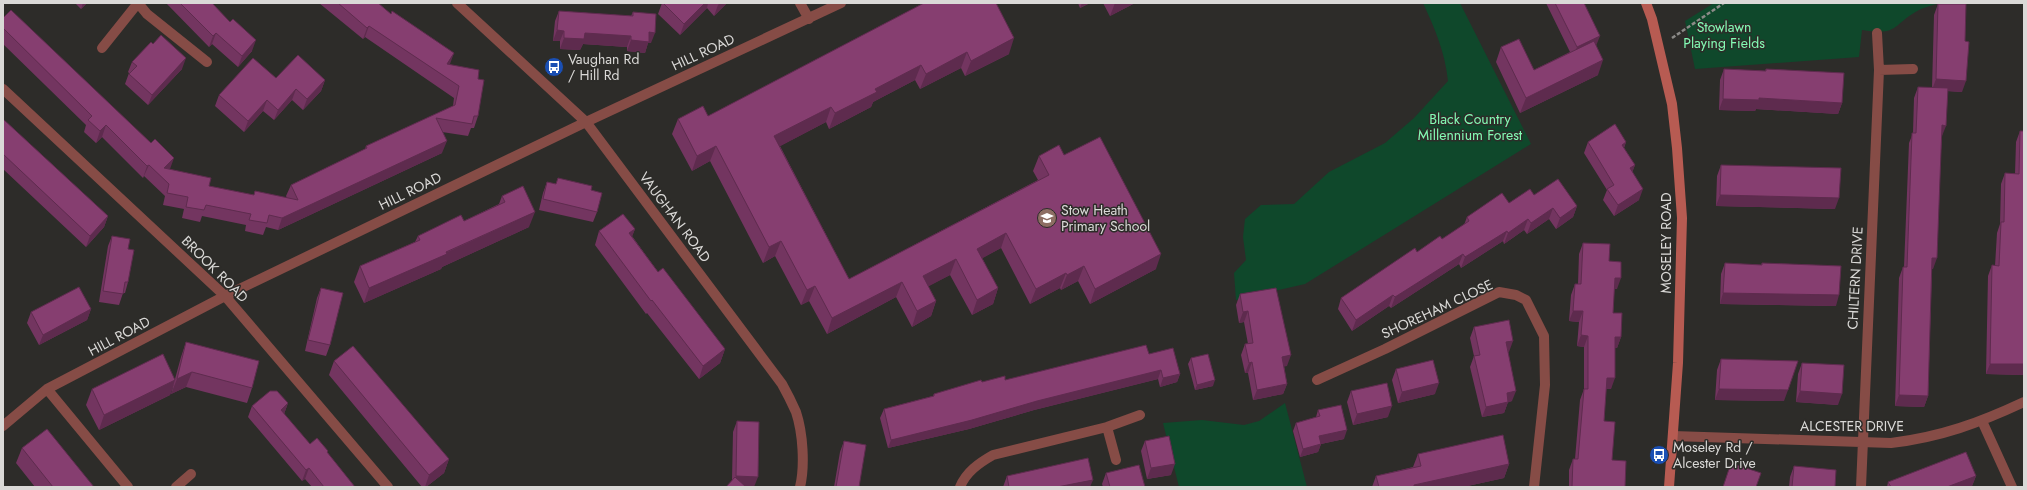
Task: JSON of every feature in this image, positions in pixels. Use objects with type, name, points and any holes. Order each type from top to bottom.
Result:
[{"type":"street","points":[[102,48],[138,3],[147,14],[207,62]]},
{"type":"street","name":"VAUGHAN ROAD","points":[[458,3],[586,122],[782,384],[796,413],[802,447],[803,474],[800,487]]},
{"type":"street","points":[[800,3],[809,18]]},
{"type":"street","name":"HILL ROAD","points":[[3,426],[47,389],[225,296],[586,122],[841,3]]},
{"type":"street","name":"MOSELEY ROAD","points":[[1646,3],[1672,104],[1678,148],[1682,218],[1678,363],[1669,487]]},
{"type":"street","name":"CHILTERN DRIVE","points":[[1861,487],[1879,70],[1877,33]]},
{"type":"street","points":[[1879,70],[1913,69]]},
{"type":"street","name":"BROOK ROAD","points":[[3,89],[225,296],[388,487]]},
{"type":"street","name":"SHOREHAM CLOSE","points":[[1317,380],[1385,349],[1499,292],[1516,295],[1526,300],[1544,336],[1545,385],[1534,487]]},
{"type":"street","points":[[47,389],[128,487]]},
{"type":"street","name":"ALCESTER DRIVE","points":[[1673,436],[1891,443],[1922,439],[1982,421],[2024,402]]},
{"type":"street","points":[[960,487],[963,479],[977,464],[993,455],[1107,427],[1140,415]]},
{"type":"street","points":[[1982,421],[2012,487]]},
{"type":"street","points":[[1107,427],[1116,460]]},
{"type":"street","points":[[176,487],[191,474]]},
{"type":"path","points":[[1658,47],[1724,3]]},
{"type":"green space","name":"Black Country Millennium Forest","points":[[1423,3],[1460,3],[1531,144],[1305,284],[1236,300],[1234,273],[1246,260],[1243,237],[1245,219],[1261,205],[1294,204],[1329,172],[1385,143],[1414,118],[1448,81],[1445,60],[1439,41]]},
{"type":"green space","name":"Stowlawn Playing Fields","points":[[1714,3],[1940,3],[1919,10],[1889,30],[1883,32],[1862,30],[1859,57],[1695,69],[1685,21]]},
{"type":"green space","points":[[1285,403],[1307,487],[1179,487],[1163,423],[1202,420],[1244,425],[1259,421]]},
{"type":"building","points":[[180,3],[212,3],[230,22],[233,19],[256,40],[242,56],[216,33],[213,36]]},
{"type":"building","points":[[338,3],[378,3],[391,14],[392,11],[454,53],[447,64],[479,70],[478,79],[484,80],[478,116],[474,116],[472,124],[436,118],[447,141],[282,218],[269,215],[267,223],[249,220],[251,214],[206,205],[204,210],[186,207],[188,197],[167,193],[169,184],[149,165],[147,166],[106,125],[100,131],[88,120],[92,116],[3,28],[3,18],[11,10],[151,143],[155,139],[174,158],[164,168],[211,178],[209,186],[254,195],[255,191],[298,200],[291,185],[367,148],[366,146],[455,105],[459,86],[369,26],[367,28]]},
{"type":"building","points":[[663,3],[705,3],[684,24]]},
{"type":"building","points":[[924,3],[996,3],[1014,38],[971,61],[967,52],[926,74],[921,65],[875,89],[877,92],[835,113],[831,107],[774,136],[849,279],[1049,175],[1039,156],[1059,145],[1064,155],[1100,137],[1161,254],[1095,289],[1084,266],[1067,275],[1066,273],[1036,289],[1006,233],[977,249],[998,288],[977,300],[956,259],[923,276],[936,301],[917,311],[902,282],[832,318],[815,286],[807,290],[781,241],[769,247],[716,146],[697,156],[678,119],[703,106],[708,116]]},
{"type":"building","points":[[1555,3],[1584,3],[1600,36],[1577,47]]},
{"type":"building","points":[[1938,4],[1966,4],[1965,41],[1969,42],[1966,81],[1936,79]]},
{"type":"building","points":[[559,11],[633,16],[633,12],[656,14],[655,33],[649,32],[649,42],[631,40],[631,36],[585,33],[584,39],[564,38],[564,31],[557,30]]},
{"type":"building","points":[[161,35],[186,58],[152,95],[129,74],[137,66],[132,62],[151,42],[153,44]]},
{"type":"building","points":[[1519,39],[1534,70],[1594,41],[1603,60],[1526,98],[1501,47]]},
{"type":"building","points":[[298,55],[325,80],[307,99],[296,89],[278,110],[267,100],[248,121],[219,95],[253,58],[276,78]]},
{"type":"building","points":[[1724,69],[1766,71],[1766,69],[1844,73],[1842,103],[1759,98],[1759,100],[1723,99]]},
{"type":"building","points":[[1918,87],[1948,88],[1946,126],[1942,125],[1937,258],[1932,258],[1928,396],[1899,395],[1903,267],[1907,267],[1912,133],[1916,133]]},
{"type":"building","points":[[3,119],[108,216],[90,236],[3,154]]},
{"type":"building","points":[[1615,124],[1626,142],[1622,145],[1635,165],[1630,168],[1643,189],[1618,205],[1607,189],[1614,185],[1588,142]]},
{"type":"building","points":[[2020,131],[2024,131],[2024,364],[1990,364],[1992,265],[1999,266],[2001,222],[2004,222],[2005,173],[2019,174]]},
{"type":"building","points":[[1721,165],[1841,168],[1839,198],[1720,195]]},
{"type":"building","points":[[558,178],[592,186],[591,190],[602,193],[597,212],[543,199],[547,182],[556,184]]},
{"type":"building","points":[[1558,179],[1577,206],[1560,218],[1553,208],[1531,223],[1528,219],[1508,233],[1507,231],[1465,257],[1463,254],[1395,297],[1393,295],[1356,320],[1341,298],[1415,248],[1417,252],[1440,236],[1442,239],[1469,221],[1467,217],[1502,193],[1509,203],[1530,189],[1534,195]]},
{"type":"building","points":[[523,186],[535,212],[446,252],[447,254],[369,288],[360,266],[420,240],[418,236],[461,215],[464,221],[505,202],[502,196]]},
{"type":"building","points":[[623,214],[635,229],[629,233],[658,272],[663,268],[725,349],[703,366],[652,300],[651,301],[599,231]]},
{"type":"building","points":[[112,236],[130,239],[128,249],[134,250],[128,282],[125,282],[123,294],[103,291]]},
{"type":"building","points":[[1583,243],[1610,244],[1609,261],[1621,262],[1621,278],[1615,278],[1613,313],[1622,313],[1621,337],[1615,337],[1615,378],[1607,378],[1604,421],[1615,422],[1612,460],[1626,461],[1625,487],[1572,487],[1573,459],[1578,459],[1584,389],[1588,389],[1588,336],[1581,335],[1583,311],[1573,311],[1575,284],[1581,284]]},
{"type":"building","points":[[1725,263],[1841,266],[1839,295],[1723,293]]},
{"type":"building","points":[[79,287],[91,309],[43,335],[31,312]]},
{"type":"building","points":[[321,288],[343,293],[330,345],[308,340]]},
{"type":"building","points":[[1276,288],[1291,355],[1282,357],[1287,384],[1257,390],[1252,362],[1249,363],[1245,344],[1253,343],[1248,311],[1243,312],[1240,294]]},
{"type":"building","points":[[1509,320],[1513,341],[1506,342],[1516,391],[1507,393],[1508,402],[1486,407],[1474,356],[1480,355],[1474,327]]},
{"type":"building","points":[[186,342],[259,361],[252,388],[192,372],[177,379]]},
{"type":"building","points":[[1146,345],[1149,354],[1173,348],[1180,374],[1163,378],[1161,370],[891,440],[884,409],[934,396],[934,394],[981,380],[982,382],[1005,376],[1005,380]]},
{"type":"building","points":[[353,346],[449,459],[429,475],[334,361]]},
{"type":"building","points":[[163,354],[175,380],[104,415],[92,389]]},
{"type":"building","points":[[1208,354],[1215,380],[1197,385],[1191,358]]},
{"type":"building","points":[[1721,359],[1798,361],[1788,390],[1719,389]]},
{"type":"building","points":[[1433,360],[1439,383],[1402,392],[1396,369]]},
{"type":"building","points":[[1802,363],[1844,365],[1842,394],[1800,391]]},
{"type":"building","points":[[1387,383],[1392,406],[1357,414],[1351,391]]},
{"type":"building","points":[[270,391],[277,391],[288,403],[281,410],[310,444],[317,438],[355,487],[324,487],[309,468],[306,470],[252,406]]},
{"type":"building","points":[[1341,405],[1347,430],[1319,436],[1321,444],[1303,449],[1296,423],[1320,416],[1318,410]]},
{"type":"building","points":[[737,421],[759,422],[758,477],[736,476]]},
{"type":"building","points":[[47,429],[94,487],[53,487],[22,448]]},
{"type":"building","points":[[1503,435],[1509,464],[1414,485],[1414,487],[1379,487],[1376,476],[1421,466],[1418,454]]},
{"type":"building","points":[[1169,436],[1175,464],[1151,468],[1145,441]]},
{"type":"building","points":[[844,441],[866,445],[859,487],[836,487]]},
{"type":"building","points":[[1966,452],[1976,476],[1947,487],[1891,487],[1888,482]]},
{"type":"building","points":[[1088,458],[1093,480],[1057,487],[1009,487],[1007,476]]},
{"type":"building","points":[[1731,463],[1761,473],[1756,487],[1723,487]]},
{"type":"building","points":[[1139,465],[1145,487],[1110,487],[1106,473]]},
{"type":"building","points":[[1794,466],[1836,470],[1835,487],[1792,487]]},
{"type":"building","points":[[735,477],[746,487],[726,487]]},
{"type":"place","name":"Vaughan Rd / Hill Rd","points":[[554,67]]},
{"type":"place","name":"Stow Heath Primary School","points":[[1047,218]]},
{"type":"place","name":"Moseley Rd / Alcester Drive","points":[[1659,455]]}]
